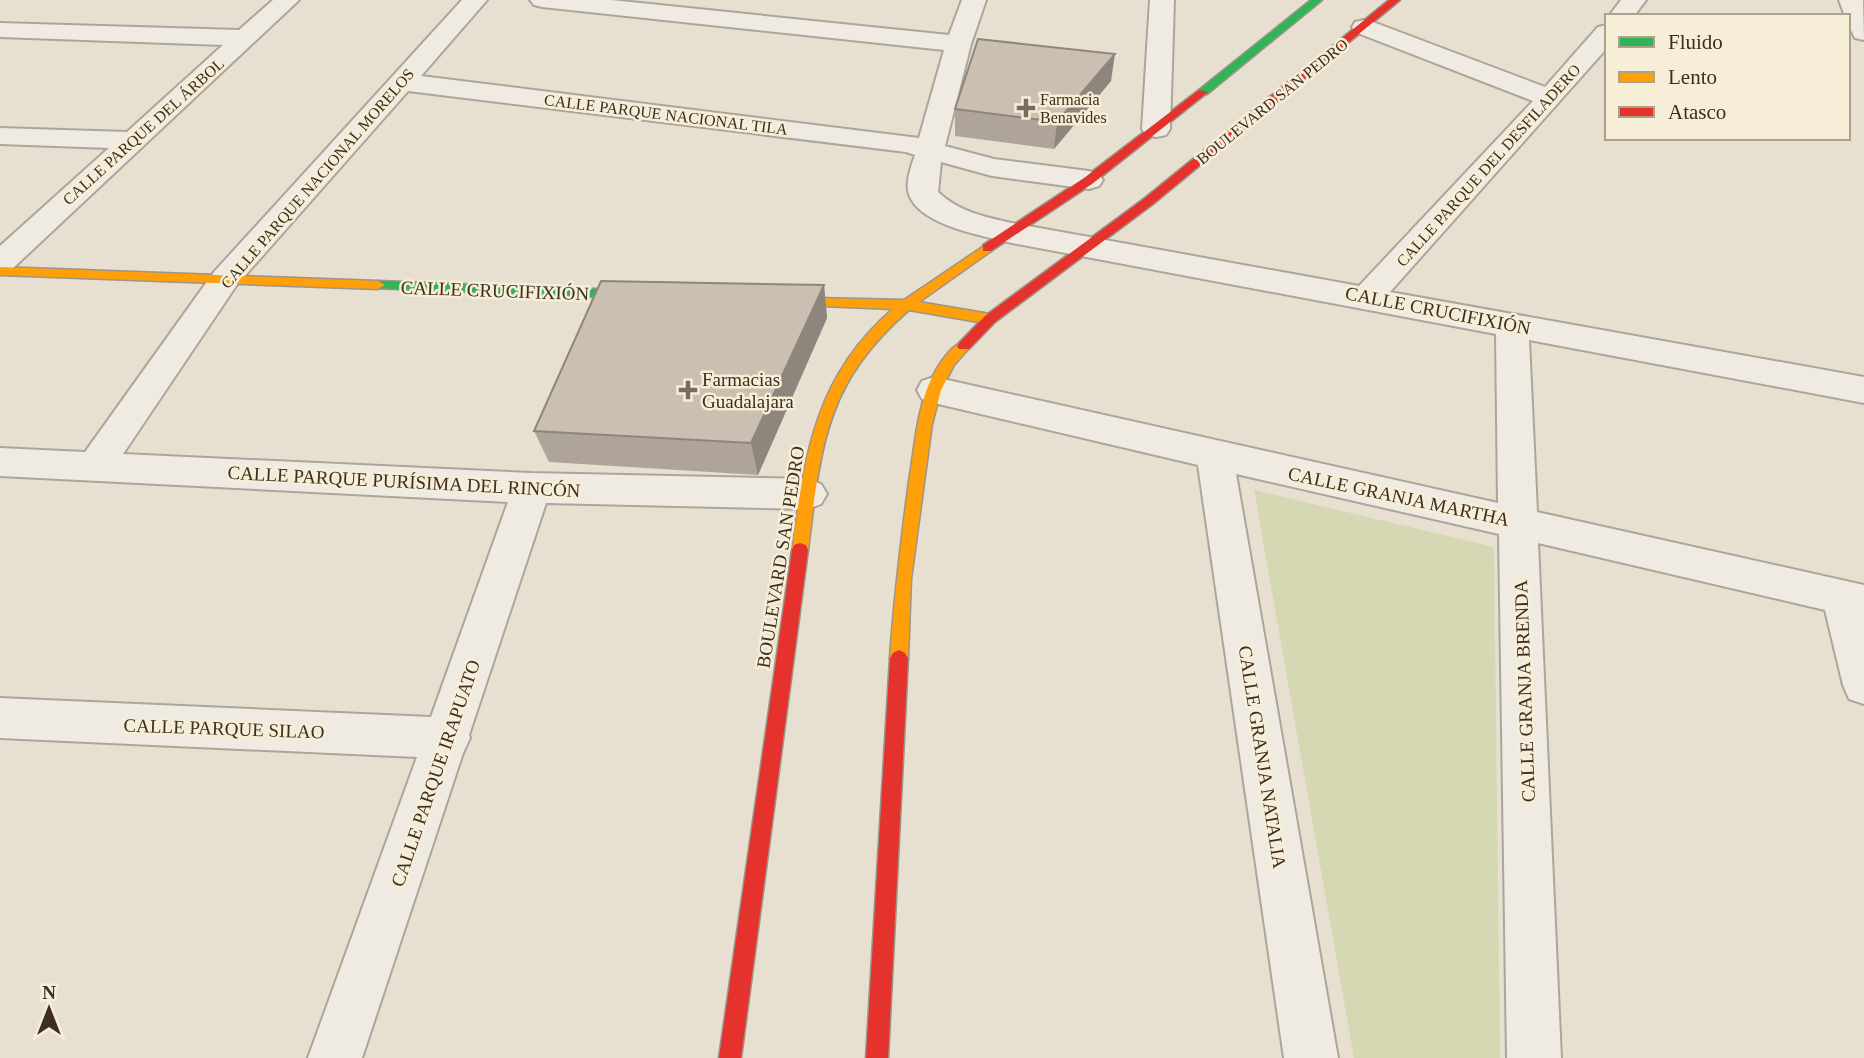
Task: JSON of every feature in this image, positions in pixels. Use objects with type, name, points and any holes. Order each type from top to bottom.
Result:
[{"type":"street","name":"CALLE PARQUE DEL ÁRBOL","points":[[0,263],[287,0]]},
{"type":"street","name":"CALLE PARQUE NACIONAL MORELOS","points":[[95,466],[225,279],[475,0]]},
{"type":"street","points":[[542,0],[958,44]]},
{"type":"street","points":[[930,150],[958,44],[974,0]]},
{"type":"street","points":[[1156,128],[1162,0]]},
{"type":"street","name":"BOULEVARD SAN PEDRO","points":[[730,1058],[808,495],[821,432],[834,393],[848,366],[907,305],[1089,180],[1317,0]]},
{"type":"street","name":"BOULEVARD SAN PEDRO","points":[[1092,246],[1395,0]]},
{"type":"street","points":[[1623,14],[1634,0]]},
{"type":"street","points":[[1851,0],[1864,33]]},
{"type":"street","points":[[1364,27],[1550,98]]},
{"type":"street","points":[[0,30],[245,38]]},
{"type":"street","name":"CALLE PARQUE DEL DESFILADERO","points":[[1368,296],[1605,34]]},
{"type":"street","name":"CALLE PARQUE NACIONAL TILA","points":[[401,82],[881,140],[992,167],[1089,180]]},
{"type":"street","points":[[0,136],[132,140]]},
{"type":"street","name":"CALLE CRUCIFIXIÓN","points":[[930,150],[923,195],[936,209],[954,218],[1012,233],[1368,296],[1864,390]]},
{"type":"street","points":[[877,1058],[903,579],[925,424],[934,390],[949,362],[990,319],[1092,246]]},
{"type":"street","name":"CALLE CRUCIFIXIÓN","points":[[0,271],[670,296]]},
{"type":"street","points":[[754,300],[907,305],[990,319]]},
{"type":"street","name":"CALLE GRANJA BRENDA","points":[[1512,324],[1534,1058]]},
{"type":"street","name":"CALLE GRANJA MARTHA","points":[[934,390],[1853,599]]},
{"type":"street","name":"CALLE GRANJA NATALIA","points":[[1215,456],[1311,1058]]},
{"type":"street","name":"CALLE PARQUE PURÍSIMA DEL RINCÓN","points":[[0,463],[532,488],[808,495]]},
{"type":"street","name":"CALLE PARQUE IRAPUATO","points":[[335,1058],[448,738],[532,488]]},
{"type":"street","points":[[1853,599],[1864,685]]},
{"type":"street","name":"CALLE PARQUE SILAO","points":[[0,718],[448,738]]},
{"type":"green space","points":[[1254,490],[1494,547],[1500,1058],[1354,1058]]},
{"type":"building","points":[[978,39],[1115,54],[1057,122],[955,109]]},
{"type":"building","name":"Farmacias Guadalajara","points":[[601,281],[824,285],[751,443],[534,431]]},
{"type":"traffic: fast","points":[[1203,92],[1317,0]]},
{"type":"traffic: fast","points":[[378,285],[648,295]]},
{"type":"traffic: slow","points":[[800,550],[818,440],[832,398],[854,358],[906,305],[987,248]]},
{"type":"traffic: slow","points":[[0,271],[378,285]]},
{"type":"traffic: slow","points":[[775,300],[907,305],[990,319]]},
{"type":"traffic: slow","points":[[899,658],[903,579],[925,424],[934,390],[949,362],[964,346]]},
{"type":"traffic: jam","points":[[964,346],[990,319],[1149,201],[1395,0]]},
{"type":"traffic: jam","points":[[987,248],[1088,181],[1203,92]]},
{"type":"traffic: jam","points":[[730,1058],[800,550]]},
{"type":"traffic: jam","points":[[877,1058],[899,658]]},
{"type":"place","name":"Farmacia Benavides","points":[[1026,108]]},
{"type":"place","name":"Farmacias Guadalajara","points":[[688,390]]}]
